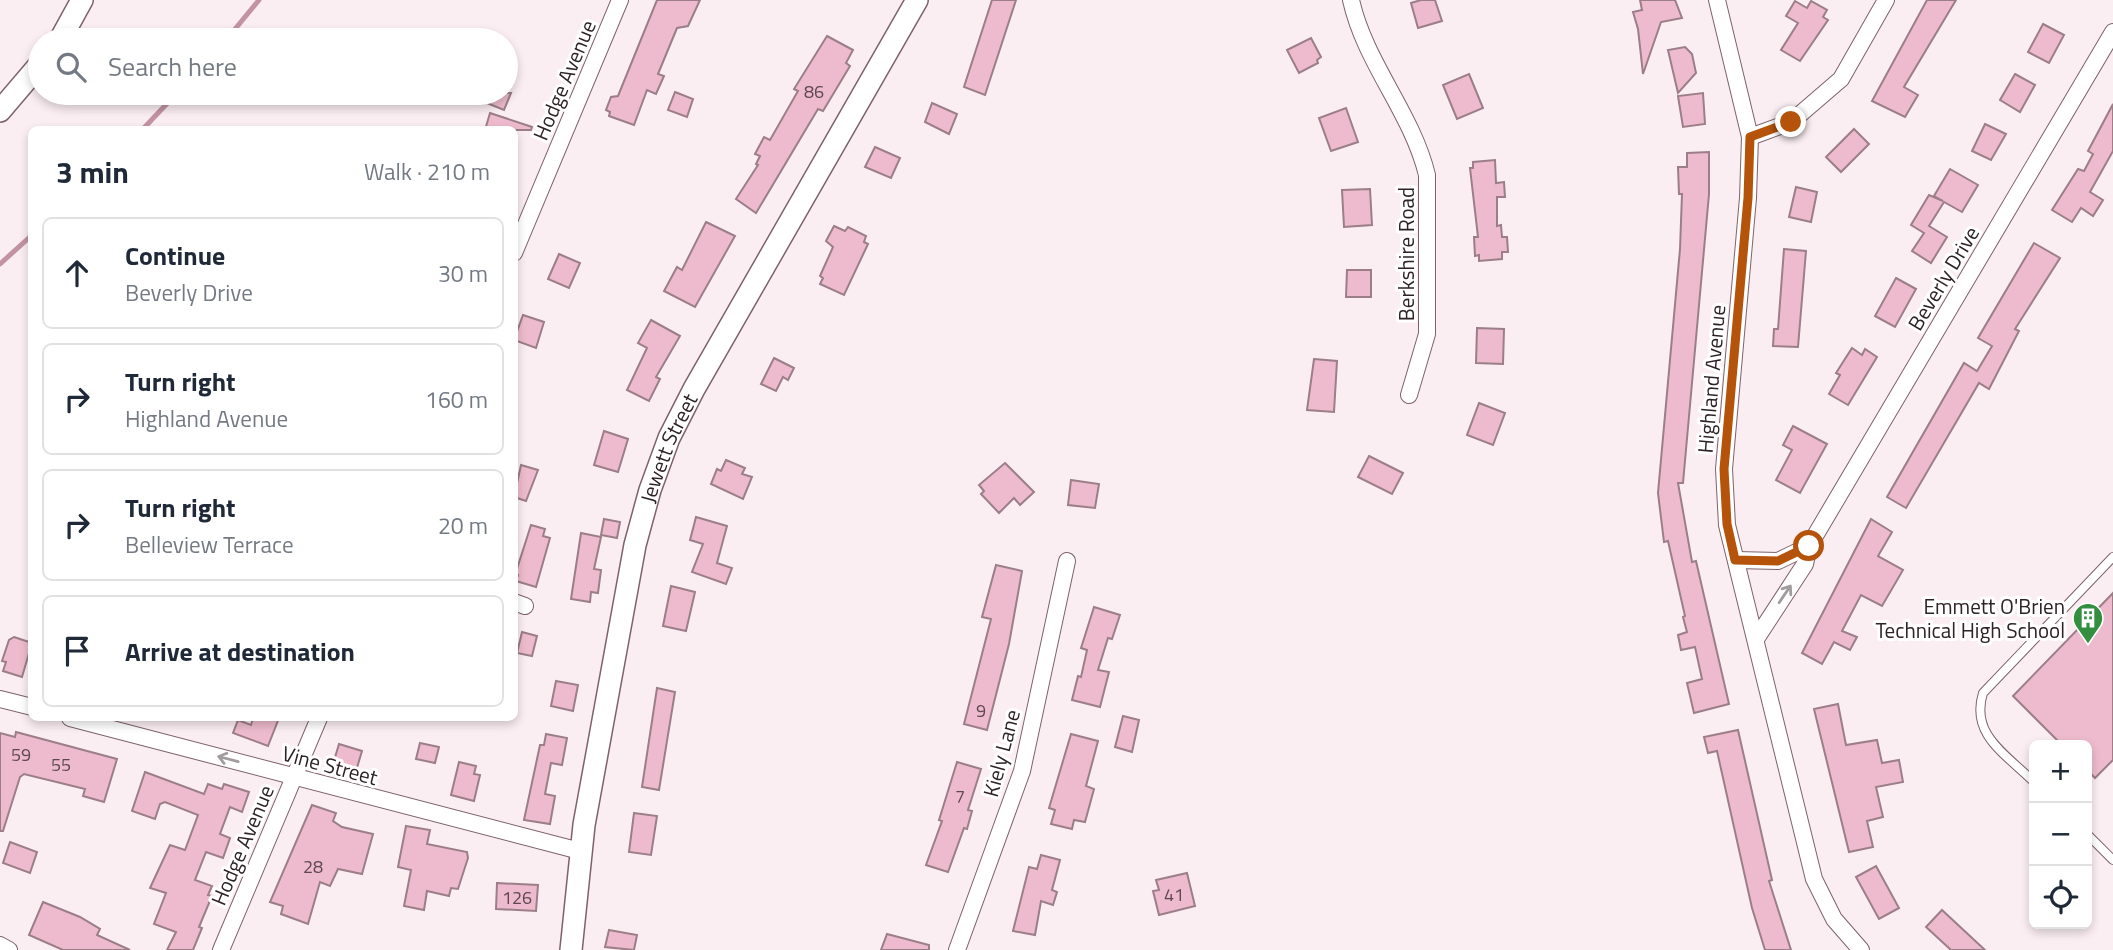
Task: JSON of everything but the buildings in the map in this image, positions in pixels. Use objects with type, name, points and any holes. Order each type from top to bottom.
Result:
[{"type":"street","points":[[67,28],[82,0]]},
{"type":"street","name":"Hodge Avenue","points":[[518,243],[620,0]]},
{"type":"street","name":"Jewett Street","points":[[571,950],[580,851],[635,545],[650,490],[669,438],[917,0]]},
{"type":"street","name":"Berkshire Road","points":[[1351,0],[1355,16],[1375,60],[1422,152],[1427,175],[1427,334],[1409,395]]},
{"type":"street","name":"Highland Avenue","points":[[1717,0],[1750,137],[1748,198],[1724,469],[1727,524],[1814,879],[1834,919],[1861,950]]},
{"type":"street","points":[[1750,137],[1791,122],[1841,79],[1886,0]]},
{"type":"street","name":"Beverly Drive","points":[[1756,639],[1805,564],[1809,546],[2113,32]]},
{"type":"street","points":[[0,111],[28,78]]},
{"type":"street","points":[[1735,560],[1778,561],[1809,546]]},
{"type":"street","name":"Kiely Lane","points":[[957,950],[1022,771],[1067,561]]},
{"type":"street","points":[[0,699],[28,706]]},
{"type":"street","name":"Vine Street","points":[[81,721],[580,851]]},
{"type":"street","name":"Hodge Avenue","points":[[221,950],[318,721]]},
{"type":"street","points":[[0,945],[9,950]]},
{"type":"lane","points":[[2029,777],[1982,730],[1977,711],[1983,693],[2113,556]]},
{"type":"lane","points":[[2092,839],[2113,860]]},
{"type":"waterway","points":[[236,28],[259,0]]},
{"type":"waterway","points":[[146,126],[166,105]]},
{"type":"waterway","points":[[0,264],[28,239]]},
{"type":"place","name":"Emmett O'Brien Technical High School","points":[[2088,645]]},
{"type":"route","points":[[1791,122],[1750,137],[1748,198],[1724,495],[1735,560],[1778,561],[1809,546]]}]
